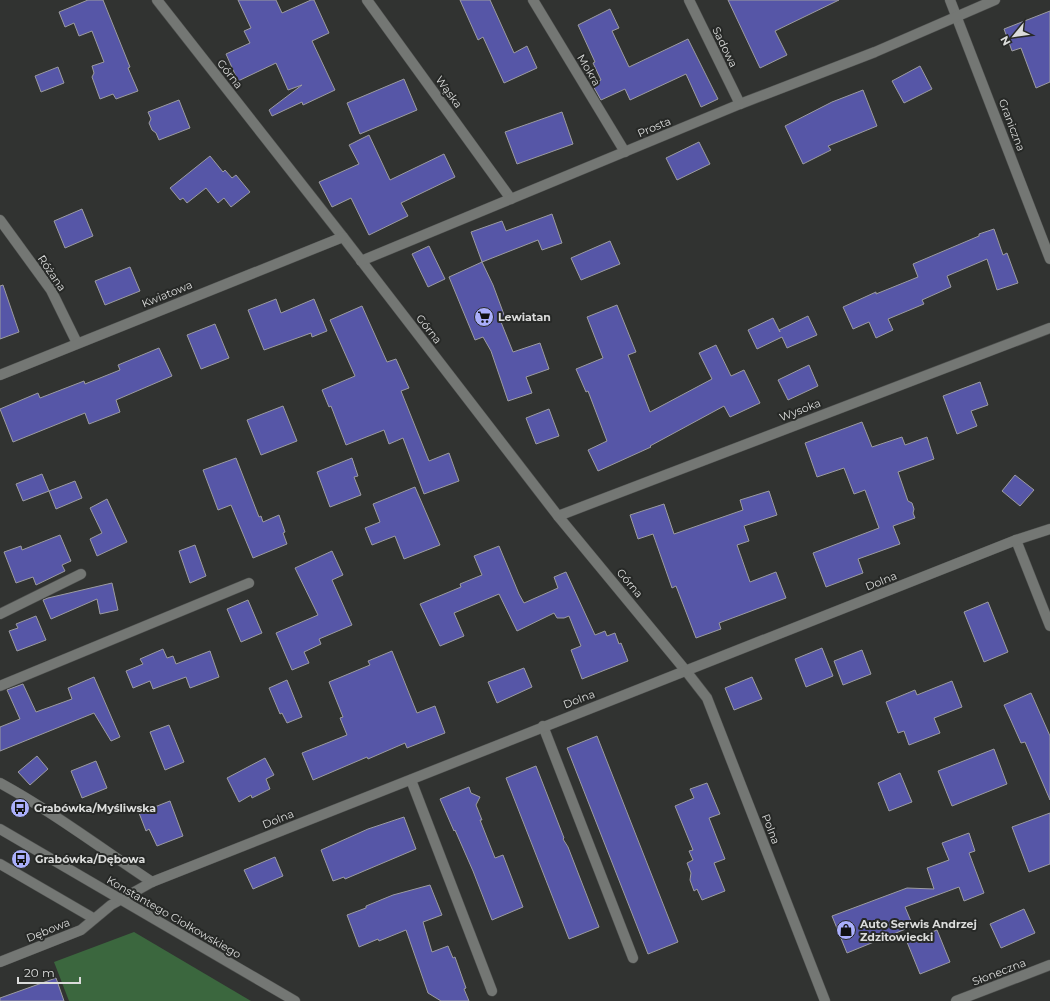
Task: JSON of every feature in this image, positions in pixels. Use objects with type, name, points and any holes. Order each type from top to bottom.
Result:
[{"type":"street","name":"Górna","points":[[157,0],[343,237],[558,516],[686,671]]},
{"type":"street","name":"Wąska","points":[[367,0],[511,199]]},
{"type":"street","name":"Mokra","points":[[533,0],[625,152]]},
{"type":"street","name":"Sadowa","points":[[689,0],[740,104]]},
{"type":"street","name":"Graniczna","points":[[950,0],[1050,259]]},
{"type":"street","name":"Prosta","points":[[361,261],[740,104],[875,52],[995,0]]},
{"type":"street","name":"Różana","points":[[0,220],[51,290],[77,343]]},
{"type":"street","name":"Kwiatowa","points":[[0,375],[343,237]]},
{"type":"street","name":"Wysoka","points":[[558,516],[1050,328]]},
{"type":"street","name":"Dolna","points":[[120,899],[152,882],[411,780],[543,726],[1016,540],[1050,529]]},
{"type":"street","points":[[1016,540],[1050,626]]},
{"type":"street","points":[[0,614],[81,574]]},
{"type":"street","points":[[0,686],[249,583]]},
{"type":"street","name":"Polna","points":[[686,671],[707,698],[825,1001]]},
{"type":"street","points":[[543,726],[633,958]]},
{"type":"street","points":[[411,780],[492,991]]},
{"type":"street","points":[[0,783],[34,802],[152,882]]},
{"type":"street","name":"Konstantego Ciołkowskiego","points":[[0,829],[296,1001]]},
{"type":"street","points":[[0,864],[93,918]]},
{"type":"street","name":"Dębowa","points":[[0,962],[81,930],[93,918],[120,899]]},
{"type":"street","name":"Słoneczna","points":[[956,1001],[1050,965]]},
{"type":"green space","points":[[134,932],[251,1001],[69,1001],[54,962]]},
{"type":"building","points":[[88,0],[103,0],[138,91],[116,99],[113,94],[100,99],[92,77],[94,73],[92,66],[104,62],[92,31],[79,36],[74,23],[65,27],[59,12]]},
{"type":"building","points":[[238,0],[276,0],[282,13],[314,0],[329,33],[312,41],[335,90],[303,105],[302,102],[272,116],[269,110],[302,85],[288,90],[276,63],[238,81],[226,54],[250,43],[244,31],[251,28]]},
{"type":"building","points":[[460,0],[490,0],[514,53],[527,46],[537,68],[504,83],[483,37],[478,40]]},
{"type":"building","points":[[728,0],[839,0],[775,31],[787,55],[760,68]]},
{"type":"building","points":[[610,9],[619,28],[612,31],[629,67],[688,39],[718,99],[701,107],[686,74],[630,100],[625,89],[601,100],[592,84],[601,80],[593,63],[595,62],[578,25]]},
{"type":"building","points":[[1050,11],[1050,82],[1036,88],[1021,48],[1012,51],[1004,29]]},
{"type":"building","points":[[920,66],[932,89],[904,103],[892,81]]},
{"type":"building","points":[[58,67],[64,83],[41,92],[35,76]]},
{"type":"building","points":[[404,79],[417,110],[360,134],[347,103]]},
{"type":"building","points":[[863,90],[877,126],[828,146],[831,150],[803,164],[785,126],[832,102]]},
{"type":"building","points":[[179,100],[190,128],[159,140],[149,123],[151,119],[148,112]]},
{"type":"building","points":[[562,112],[573,144],[517,164],[505,132]]},
{"type":"building","points":[[369,135],[390,180],[444,154],[455,177],[401,203],[408,216],[369,235],[351,198],[332,207],[319,182],[359,164],[349,145]]},
{"type":"building","points":[[699,142],[710,164],[677,180],[666,158]]},
{"type":"building","points":[[210,156],[223,172],[225,170],[232,178],[236,175],[250,192],[231,207],[224,198],[218,203],[206,188],[187,203],[183,198],[180,200],[170,188]]},
{"type":"building","points":[[82,209],[93,236],[65,248],[54,221]]},
{"type":"building","points":[[552,214],[562,243],[542,250],[538,240],[482,262],[471,232],[502,221],[506,231]]},
{"type":"building","points":[[994,229],[1003,255],[1007,253],[1018,283],[997,290],[987,259],[947,276],[951,287],[922,300],[924,304],[888,319],[893,330],[876,338],[869,322],[853,329],[843,307],[876,292],[876,294],[918,277],[913,264],[979,236],[979,234]]},
{"type":"building","points":[[610,241],[620,264],[581,280],[571,258]]},
{"type":"building","points":[[429,246],[445,279],[428,287],[412,254]]},
{"type":"building","points":[[482,262],[493,285],[506,320],[501,322],[513,352],[540,343],[549,369],[526,377],[532,393],[508,401],[491,351],[483,337],[475,340],[449,277]]},
{"type":"building","points":[[130,267],[140,291],[105,305],[95,281]]},
{"type":"building","points":[[3,285],[19,332],[0,339],[0,286]]},
{"type":"building","points":[[276,299],[281,313],[314,299],[327,331],[312,337],[311,333],[264,350],[248,310]]},
{"type":"building","points":[[617,305],[636,352],[628,355],[650,412],[712,379],[699,353],[716,345],[731,376],[744,370],[760,403],[730,417],[724,406],[650,446],[651,447],[598,471],[588,450],[607,441],[588,391],[586,392],[576,369],[603,358],[587,317]]},
{"type":"building","points":[[362,306],[387,362],[396,359],[409,388],[401,391],[429,461],[449,453],[459,481],[424,494],[403,438],[389,444],[384,430],[346,445],[331,406],[329,407],[322,390],[355,376],[330,320]]},
{"type":"building","points":[[808,316],[817,335],[787,348],[782,337],[757,349],[748,330],[773,318],[779,330]]},
{"type":"building","points":[[215,324],[229,358],[201,369],[187,335]]},
{"type":"building","points":[[159,348],[172,376],[116,400],[120,412],[89,424],[85,413],[13,442],[0,409],[38,393],[40,398],[84,381],[85,384],[120,370],[118,365]]},
{"type":"building","points":[[809,365],[818,386],[788,400],[778,380]]},
{"type":"building","points":[[980,382],[988,405],[971,411],[977,426],[957,434],[943,396]]},
{"type":"building","points":[[283,406],[297,441],[261,455],[247,420]]},
{"type":"building","points":[[549,409],[559,436],[536,444],[526,418]]},
{"type":"building","points":[[862,422],[872,447],[902,437],[905,445],[927,437],[934,459],[898,472],[908,501],[912,503],[915,518],[893,526],[900,544],[858,559],[863,573],[826,587],[813,553],[879,528],[865,490],[854,494],[844,468],[817,477],[805,443]]},
{"type":"building","points":[[236,458],[259,517],[261,516],[263,522],[279,515],[285,532],[283,533],[287,544],[253,558],[231,505],[218,510],[203,470]]},
{"type":"building","points":[[352,458],[358,476],[354,477],[361,495],[330,507],[317,472]]},
{"type":"building","points":[[42,474],[49,491],[23,501],[16,484]]},
{"type":"building","points":[[1015,475],[1034,490],[1020,506],[1002,491]]},
{"type":"building","points":[[75,481],[82,498],[56,509],[49,491]]},
{"type":"building","points":[[415,487],[440,545],[404,559],[395,536],[372,545],[365,528],[380,522],[373,504]]},
{"type":"building","points":[[769,491],[777,515],[744,526],[749,541],[737,545],[750,582],[776,572],[786,598],[719,623],[721,629],[696,638],[676,586],[672,588],[653,534],[638,539],[630,515],[664,504],[674,534],[743,510],[740,500]]},
{"type":"building","points":[[107,499],[127,542],[97,556],[90,539],[102,533],[90,508]]},
{"type":"building","points":[[60,535],[71,561],[62,565],[65,571],[36,585],[33,577],[16,583],[4,552],[21,546],[22,550]]},
{"type":"building","points":[[195,545],[206,576],[190,583],[179,551]]},
{"type":"building","points":[[499,546],[524,603],[558,588],[554,577],[566,572],[595,635],[605,631],[607,636],[615,633],[619,644],[621,643],[628,661],[582,679],[571,650],[581,646],[569,616],[557,618],[554,613],[517,631],[499,594],[454,613],[464,636],[440,646],[420,604],[461,587],[460,584],[482,575],[474,556]]},
{"type":"building","points":[[332,551],[343,575],[332,580],[352,625],[319,639],[321,644],[304,652],[309,663],[292,670],[276,633],[318,615],[295,568]]},
{"type":"building","points":[[112,583],[118,610],[100,614],[97,599],[51,619],[43,600],[48,598]]},
{"type":"building","points":[[248,600],[262,633],[241,642],[227,609]]},
{"type":"building","points":[[988,602],[1008,652],[984,662],[964,612]]},
{"type":"building","points":[[36,616],[46,640],[17,651],[9,631],[18,628],[16,624]]},
{"type":"building","points":[[822,648],[833,676],[806,687],[795,659]]},
{"type":"building","points":[[163,649],[167,658],[173,656],[176,664],[210,651],[219,677],[190,688],[186,677],[153,689],[150,681],[133,688],[126,671],[143,664],[140,659]]},
{"type":"building","points":[[862,650],[871,674],[843,685],[834,661]]},
{"type":"building","points":[[392,651],[417,713],[435,706],[445,733],[407,748],[405,743],[313,780],[302,753],[347,735],[340,718],[343,717],[329,682],[370,665],[368,661]]},
{"type":"building","points":[[524,668],[532,687],[497,703],[488,682]]},
{"type":"building","points":[[94,677],[120,737],[111,741],[94,713],[0,751],[0,727],[20,719],[7,690],[23,684],[36,712],[72,699],[68,688]]},
{"type":"building","points":[[752,677],[762,699],[734,710],[725,688]]},
{"type":"building","points":[[287,680],[302,717],[287,723],[282,713],[280,714],[269,688]]},
{"type":"building","points":[[952,681],[962,707],[934,718],[940,733],[909,745],[904,731],[898,733],[886,702],[915,690],[917,695]]},
{"type":"building","points":[[1031,693],[1050,736],[1050,800],[1025,742],[1021,743],[1004,705]]},
{"type":"building","points":[[169,725],[184,762],[165,770],[150,732]]},
{"type":"building","points":[[597,736],[678,942],[648,954],[567,748]]},
{"type":"building","points":[[994,749],[1007,784],[952,806],[938,771]]},
{"type":"building","points":[[37,756],[48,769],[30,785],[18,772]]},
{"type":"building","points":[[265,758],[274,775],[266,779],[270,789],[252,798],[251,795],[239,802],[227,778]]},
{"type":"building","points":[[96,761],[107,788],[82,798],[71,771]]},
{"type":"building","points":[[536,766],[564,838],[563,839],[568,847],[599,927],[569,939],[506,778]]},
{"type":"building","points":[[900,773],[912,802],[889,811],[878,783]]},
{"type":"building","points":[[707,783],[720,814],[709,818],[725,859],[714,863],[725,891],[702,900],[697,889],[694,891],[690,880],[691,873],[687,863],[693,860],[689,851],[693,850],[675,806],[694,798],[690,789]]},
{"type":"building","points":[[469,787],[471,793],[480,797],[476,805],[482,820],[480,820],[495,858],[503,855],[523,907],[492,920],[473,871],[440,799]]},
{"type":"building","points":[[170,801],[183,836],[157,846],[149,829],[146,831],[139,813]]},
{"type":"building","points":[[1050,813],[1050,864],[1029,872],[1012,827]]},
{"type":"building","points":[[404,817],[416,849],[345,879],[344,877],[333,881],[321,850],[368,829]]},
{"type":"building","points":[[969,833],[975,851],[969,853],[984,893],[964,901],[959,887],[905,907],[913,926],[847,953],[832,916],[907,888],[934,889],[927,868],[949,860],[942,843]]},
{"type":"building","points":[[275,857],[283,876],[253,889],[244,870]]},
{"type":"building","points":[[430,885],[442,915],[423,922],[432,952],[448,946],[453,958],[455,957],[469,1001],[441,1001],[428,993],[406,930],[359,947],[347,915],[393,895]]},
{"type":"building","points":[[1024,909],[1035,933],[1001,948],[990,924]]},
{"type":"building","points":[[937,930],[950,962],[920,974],[907,942]]},
{"type":"building","points":[[56,978],[64,1001],[0,1001],[0,998]]},
{"type":"place","name":"Lewiatan","points":[[484,317]]},
{"type":"place","name":"Grabówka/Myśliwska","points":[[20,808]]},
{"type":"place","name":"Grabówka/Dębowa","points":[[21,859]]},
{"type":"place","name":"Auto Serwis Andrzej Zdzitowiecki","points":[[846,930]]}]
